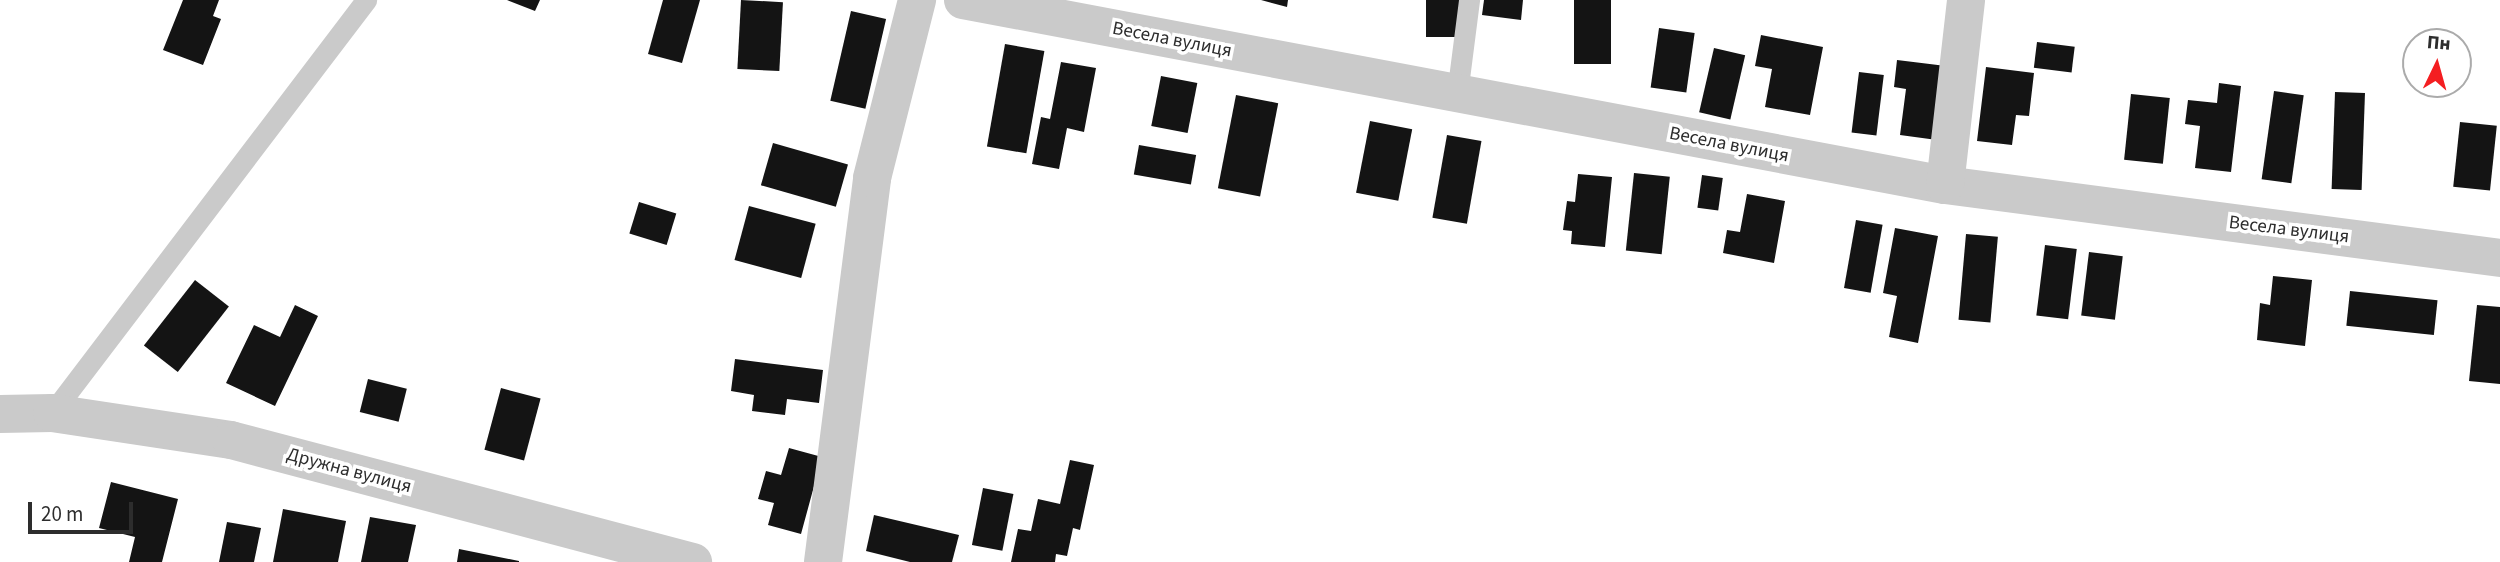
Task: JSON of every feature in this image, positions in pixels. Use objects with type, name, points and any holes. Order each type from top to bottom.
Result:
[{"type":"street","points":[[823,562],[872,178],[917,0]]},
{"type":"street","points":[[1945,185],[1966,0]]},
{"type":"street","name":"Весела вулиця","points":[[976,1],[1945,185],[2500,258]]},
{"type":"street","name":"Дружна вулиця","points":[[0,414],[52,412],[231,440],[693,562]]},
{"type":"lane","points":[[52,412],[366,0]]},
{"type":"lane","points":[[1457,94],[1469,0]]},
{"type":"building","points":[[183,0],[219,0],[213,16],[221,19],[203,65],[163,50]]},
{"type":"building","points":[[507,0],[540,0],[535,11]]},
{"type":"building","points":[[663,0],[700,0],[682,63],[648,54]]},
{"type":"building","points":[[741,0],[783,2],[779,71],[737,69]]},
{"type":"building","points":[[1261,0],[1288,0],[1287,7]]},
{"type":"building","points":[[1426,0],[1459,0],[1459,37],[1426,37]]},
{"type":"building","points":[[1484,0],[1523,0],[1521,20],[1482,15]]},
{"type":"building","points":[[1574,0],[1611,0],[1611,64],[1574,64]]},
{"type":"building","points":[[851,11],[886,19],[865,109],[830,101]]},
{"type":"building","points":[[1659,28],[1695,33],[1686,92],[1651,87]]},
{"type":"building","points":[[1761,35],[1823,47],[1810,115],[1765,107],[1772,69],[1755,66]]},
{"type":"building","points":[[2037,42],[2075,47],[2072,72],[2034,68]]},
{"type":"building","points":[[1005,44],[1044,51],[1026,153],[987,146]]},
{"type":"building","points":[[1714,48],[1745,55],[1730,120],[1699,112]]},
{"type":"building","points":[[1897,60],[1946,66],[1937,140],[1900,135],[1906,89],[1894,87]]},
{"type":"building","points":[[1061,62],[1096,68],[1084,132],[1067,128],[1059,169],[1032,164],[1041,117],[1050,119]]},
{"type":"building","points":[[1986,67],[2034,73],[2029,116],[2016,115],[2012,145],[1977,141]]},
{"type":"building","points":[[1859,72],[1884,75],[1876,136],[1852,133]]},
{"type":"building","points":[[1161,76],[1197,83],[1188,133],[1151,126]]},
{"type":"building","points":[[2219,83],[2241,86],[2231,172],[2195,168],[2200,126],[2185,124],[2188,100],[2217,103]]},
{"type":"building","points":[[2274,91],[2304,95],[2291,183],[2262,179]]},
{"type":"building","points":[[2335,92],[2365,93],[2362,190],[2332,189]]},
{"type":"building","points":[[2131,94],[2170,98],[2163,164],[2124,160]]},
{"type":"building","points":[[1236,95],[1278,103],[1260,196],[1218,188]]},
{"type":"building","points":[[1370,121],[1412,129],[1398,201],[1356,193]]},
{"type":"building","points":[[2460,122],[2497,126],[2490,191],[2453,187]]},
{"type":"building","points":[[1447,135],[1481,141],[1467,224],[1432,218]]},
{"type":"building","points":[[773,143],[848,164],[836,207],[761,185]]},
{"type":"building","points":[[1139,145],[1196,155],[1191,185],[1134,175]]},
{"type":"building","points":[[1634,173],[1670,177],[1662,254],[1626,251]]},
{"type":"building","points":[[1578,174],[1612,177],[1605,247],[1571,244],[1572,231],[1563,230],[1567,201],[1575,202]]},
{"type":"building","points":[[1702,175],[1723,178],[1718,211],[1697,208]]},
{"type":"building","points":[[1747,194],[1785,201],[1774,263],[1723,253],[1727,230],[1740,232]]},
{"type":"building","points":[[639,202],[676,213],[667,245],[629,234]]},
{"type":"building","points":[[749,206],[816,224],[801,278],[735,260]]},
{"type":"building","points":[[1856,220],[1883,225],[1871,293],[1844,288]]},
{"type":"building","points":[[1895,228],[1938,236],[1918,343],[1889,337],[1897,296],[1883,293]]},
{"type":"building","points":[[1966,234],[1998,237],[1990,322],[1959,320]]},
{"type":"building","points":[[2045,245],[2077,249],[2068,319],[2036,315]]},
{"type":"building","points":[[2089,252],[2123,256],[2115,320],[2081,316]]},
{"type":"building","points":[[2273,276],[2312,280],[2305,346],[2257,340],[2260,303],[2270,305]]},
{"type":"building","points":[[195,280],[229,306],[178,372],[144,345]]},
{"type":"building","points":[[2350,291],[2438,300],[2434,335],[2346,326]]},
{"type":"building","points":[[295,305],[318,316],[275,406],[226,383],[254,325],[280,337]]},
{"type":"building","points":[[2477,305],[2500,307],[2500,384],[2469,381]]},
{"type":"building","points":[[735,359],[823,370],[819,403],[787,399],[785,415],[752,411],[754,395],[731,391]]},
{"type":"building","points":[[368,379],[407,389],[399,422],[360,412]]},
{"type":"building","points":[[501,388],[541,399],[524,460],[484,450]]},
{"type":"building","points":[[789,448],[822,457],[801,534],[768,525],[774,503],[758,499],[766,471],[781,475]]},
{"type":"building","points":[[1070,460],[1094,465],[1080,530],[1073,528],[1067,556],[1056,554],[1055,562],[1011,562],[1018,529],[1031,531],[1038,499],[1060,504]]},
{"type":"building","points":[[111,482],[178,499],[162,562],[129,562],[135,537],[99,528]]},
{"type":"building","points":[[983,488],[1013,494],[1002,551],[972,545]]},
{"type":"building","points":[[283,509],[346,521],[338,562],[273,562]]},
{"type":"building","points":[[874,515],[959,535],[952,562],[910,562],[866,551]]},
{"type":"building","points":[[370,517],[416,525],[408,562],[361,562]]},
{"type":"building","points":[[227,522],[261,528],[254,562],[219,562]]},
{"type":"building","points":[[459,549],[519,561],[519,562],[457,562]]}]
